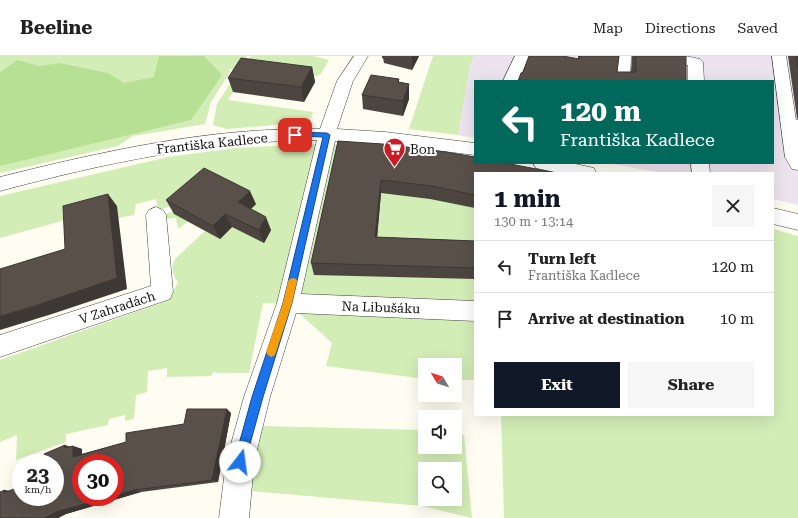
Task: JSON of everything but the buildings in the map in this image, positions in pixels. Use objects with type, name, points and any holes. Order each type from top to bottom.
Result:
[{"type":"street","points":[[234,518],[240,462],[258,397],[288,303],[331,119],[345,81],[361,56]]},
{"type":"street","points":[[511,80],[522,56]]},
{"type":"street","points":[[622,80],[624,56]]},
{"type":"street","points":[[654,56],[695,62],[696,80]]},
{"type":"street","points":[[779,56],[793,125],[794,157],[798,164]]},
{"type":"street","name":"Františka Kadlece","points":[[0,184],[131,153],[198,142],[251,137],[327,135],[402,139],[474,149]]},
{"type":"street","points":[[546,164],[582,172]]},
{"type":"street","name":"V Zahradách","points":[[0,346],[162,292],[156,215]]},
{"type":"street","points":[[774,216],[798,222]]},
{"type":"street","name":"Na Libušáku","points":[[288,303],[474,311]]},
{"type":"shaded area","points":[[474,56],[798,56],[798,205],[774,199],[774,172],[657,172],[613,164],[774,164],[774,80],[474,80],[474,138],[458,135],[470,66]]},
{"type":"green space","points":[[0,56],[247,56],[235,69],[229,69],[230,72],[211,102],[205,124],[133,136],[118,146],[0,173],[0,124],[17,60],[0,72]]},
{"type":"green space","points":[[159,56],[204,56],[222,75],[191,120],[0,166],[0,72],[17,60],[40,66],[59,63],[108,73],[124,83],[154,77]]},
{"type":"green space","points":[[251,56],[313,56],[329,60],[320,75],[316,76],[248,66],[244,64]]},
{"type":"green space","points":[[433,56],[474,56],[470,66],[458,135],[409,129]]},
{"type":"green space","points":[[238,71],[246,73],[228,100],[313,112],[310,122],[227,129],[213,125],[217,104]]},
{"type":"green space","points":[[317,144],[400,147],[474,163],[474,380],[462,380],[462,358],[418,358],[418,378],[326,366],[332,343],[288,303],[263,303],[249,373],[216,373],[214,371],[211,376],[167,377],[167,368],[148,371],[147,392],[136,395],[134,419],[125,421],[125,415],[109,419],[108,425],[66,434],[66,442],[33,454],[16,454],[17,435],[0,442],[0,360],[169,300],[178,282],[174,277],[173,270],[175,259],[205,231],[220,239],[232,227],[238,226],[188,221],[178,229],[176,218],[167,219],[165,221],[166,214],[177,210],[176,205],[158,210],[156,199],[136,204],[134,215],[118,218],[116,206],[0,238],[0,196],[168,157],[235,148]]},
{"type":"green space","points":[[774,229],[798,236],[798,518],[504,518],[501,416],[774,416]]},
{"type":"green space","points":[[261,426],[418,430],[418,454],[462,454],[462,435],[464,435],[472,518],[422,506],[462,506],[462,462],[418,462],[418,506],[251,491]]},
{"type":"slow traffic","points":[[271,352],[280,322],[288,303],[293,281]]},
{"type":"place","name":"Bon","points":[[394,168]]},
{"type":"route","points":[[240,462],[280,322],[288,303],[327,135],[295,135]]}]
